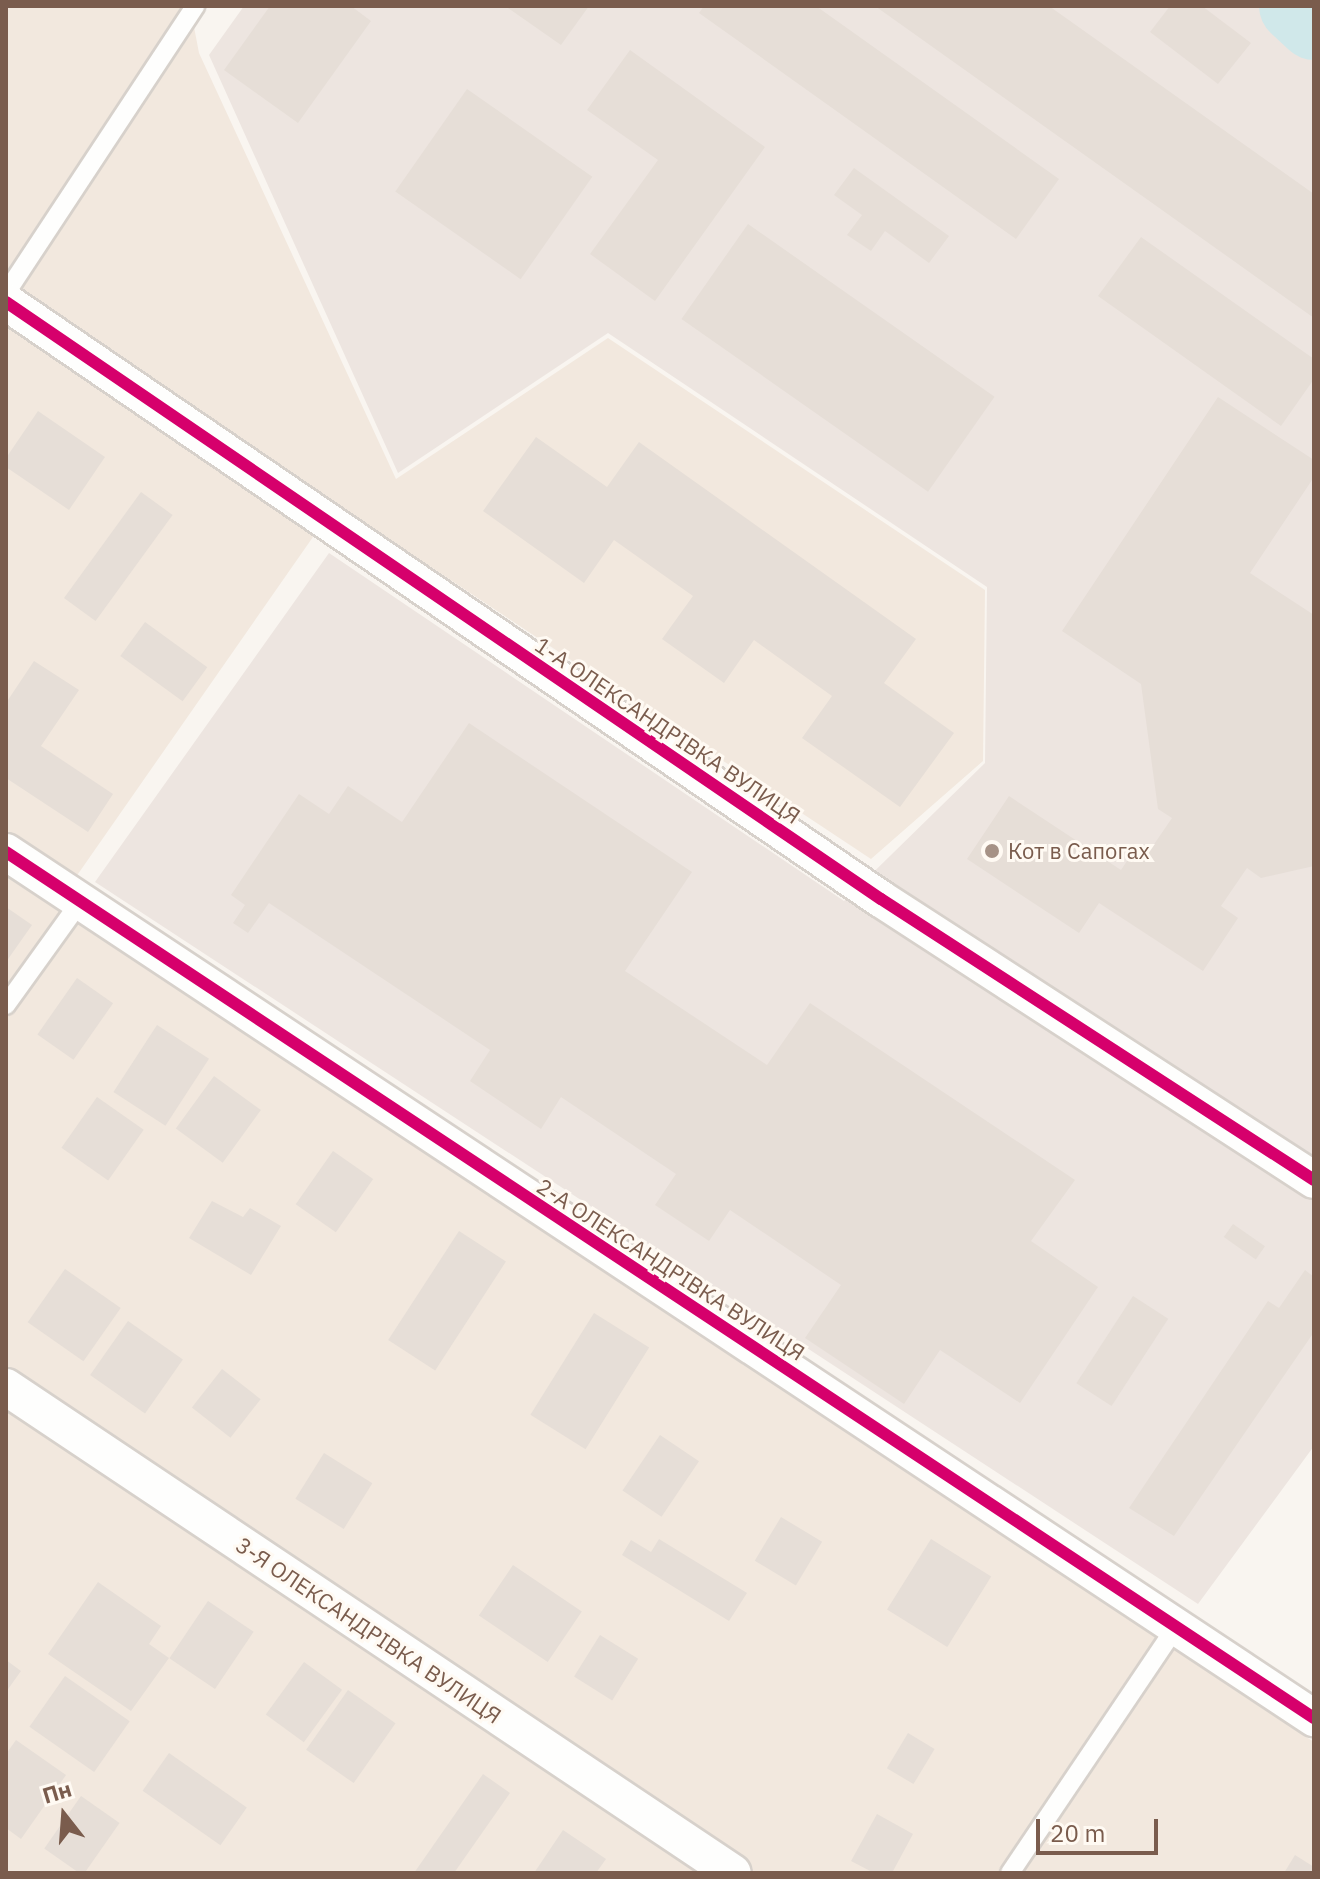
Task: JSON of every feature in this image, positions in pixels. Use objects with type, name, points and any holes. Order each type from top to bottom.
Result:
[{"type":"street","name":"1-А ОЛЕКСАНДРІВКА ВУЛИЦЯ","points":[[6,302],[881,899],[1314,1180]]},
{"type":"street","name":"2-А ОЛЕКСАНДРІВКА ВУЛИЦЯ","points":[[6,852],[1314,1718]]},
{"type":"street","name":"3-Я ОЛЕКСАНДРІВКА ВУЛИЦЯ","points":[[6,1387],[733,1873]]},
{"type":"lane","points":[[6,293],[195,6]]},
{"type":"lane","points":[[6,1005],[80,902]]},
{"type":"lane","points":[[1010,1873],[1176,1627]]},
{"type":"shaded area","points":[[6,6],[190,6],[199,53],[396,479],[608,338],[985,590],[983,761],[871,859],[336,504],[55,907],[1314,1742],[1314,1873],[6,1873]]},
{"type":"shaded area","points":[[244,6],[1314,6],[1314,1446],[1198,1604],[95,882],[329,553],[844,901],[985,763],[987,587],[608,333],[398,473],[209,55]]},
{"type":"building","points":[[270,6],[351,6],[371,21],[298,123],[224,70]]},
{"type":"building","points":[[505,6],[589,6],[561,45]]},
{"type":"building","points":[[704,6],[816,6],[1059,179],[1016,239],[699,13]]},
{"type":"building","points":[[875,6],[1049,6],[1314,194],[1314,318]]},
{"type":"building","points":[[1170,6],[1202,6],[1251,43],[1218,84],[1150,32]]},
{"type":"building","points":[[630,50],[765,147],[655,301],[590,254],[658,160],[587,110]]},
{"type":"building","points":[[467,89],[592,177],[521,279],[395,191]]},
{"type":"building","points":[[854,168],[949,236],[929,263],[885,231],[871,251],[847,235],[862,215],[834,195]]},
{"type":"building","points":[[748,224],[995,397],[928,492],[681,319]]},
{"type":"building","points":[[1141,237],[1314,359],[1314,379],[1281,426],[1098,296]]},
{"type":"building","points":[[1218,397],[1314,460],[1314,477],[1250,573],[1314,615],[1314,866],[1261,878],[1247,868],[1221,906],[1238,918],[1203,971],[1099,903],[1079,933],[967,859],[1009,796],[1121,870],[1135,849],[1146,856],[1172,818],[1158,809],[1141,684],[1062,631]]},
{"type":"building","points":[[38,411],[105,457],[69,510],[6,467],[6,458]]},
{"type":"building","points":[[536,437],[607,487],[639,442],[916,639],[884,683],[954,733],[900,807],[802,738],[832,696],[754,640],[724,683],[662,639],[693,596],[614,540],[584,583],[483,511]]},
{"type":"building","points":[[141,492],[173,515],[96,621],[64,598]]},
{"type":"building","points":[[145,622],[207,667],[183,701],[120,656]]},
{"type":"building","points":[[34,661],[79,690],[41,746],[113,794],[88,832],[6,778],[6,703]]},
{"type":"building","points":[[469,723],[692,872],[625,971],[767,1065],[810,1003],[1075,1180],[1031,1241],[1098,1287],[1020,1403],[940,1350],[904,1404],[805,1338],[841,1285],[730,1210],[709,1241],[655,1205],[676,1174],[561,1097],[541,1129],[470,1081],[490,1050],[269,903],[248,933],[233,923],[245,905],[231,895],[299,794],[329,814],[348,786],[402,822]]},
{"type":"building","points":[[6,907],[32,925],[6,962]]},
{"type":"building","points":[[77,978],[113,1003],[73,1060],[37,1035]]},
{"type":"building","points":[[157,1025],[209,1059],[165,1126],[113,1092]]},
{"type":"building","points":[[214,1076],[261,1110],[223,1163],[176,1129]]},
{"type":"building","points":[[97,1097],[144,1130],[108,1180],[61,1148]]},
{"type":"building","points":[[333,1151],[373,1179],[336,1232],[296,1204]]},
{"type":"building","points":[[212,1201],[243,1217],[250,1208],[281,1226],[251,1275],[189,1238]]},
{"type":"building","points":[[1233,1224],[1265,1246],[1256,1259],[1224,1237]]},
{"type":"building","points":[[459,1231],[506,1261],[435,1371],[388,1340]]},
{"type":"building","points":[[65,1269],[121,1308],[83,1361],[28,1322]]},
{"type":"building","points":[[1305,1270],[1314,1277],[1314,1332],[1174,1536],[1129,1508],[1268,1301],[1279,1308]]},
{"type":"building","points":[[1133,1296],[1168,1319],[1112,1406],[1076,1383]]},
{"type":"building","points":[[594,1313],[649,1347],[586,1449],[530,1415]]},
{"type":"building","points":[[128,1321],[183,1359],[145,1413],[90,1375]]},
{"type":"building","points":[[222,1369],[261,1399],[230,1438],[192,1408]]},
{"type":"building","points":[[660,1435],[699,1461],[661,1517],[623,1491]]},
{"type":"building","points":[[324,1453],[372,1483],[344,1529],[295,1499]]},
{"type":"building","points":[[781,1517],[822,1542],[796,1585],[755,1561]]},
{"type":"building","points":[[659,1539],[747,1593],[729,1621],[622,1555],[631,1540],[651,1552]]},
{"type":"building","points":[[931,1539],[991,1577],[947,1647],[887,1609]]},
{"type":"building","points":[[513,1565],[582,1611],[548,1662],[479,1616]]},
{"type":"building","points":[[98,1582],[161,1626],[149,1644],[169,1658],[131,1711],[48,1654]]},
{"type":"building","points":[[208,1601],[254,1632],[215,1689],[169,1658]]},
{"type":"building","points":[[600,1635],[638,1659],[612,1700],[574,1677]]},
{"type":"building","points":[[6,1660],[21,1671],[6,1692]]},
{"type":"building","points":[[304,1662],[342,1690],[304,1742],[266,1715]]},
{"type":"building","points":[[65,1676],[130,1721],[94,1772],[29,1727]]},
{"type":"building","points":[[348,1690],[396,1723],[354,1783],[306,1750]]},
{"type":"building","points":[[908,1733],[935,1749],[913,1784],[887,1768]]},
{"type":"building","points":[[16,1740],[66,1775],[21,1839],[6,1828],[6,1754]]},
{"type":"building","points":[[169,1753],[247,1807],[220,1845],[143,1791]]},
{"type":"building","points":[[483,1774],[510,1793],[454,1873],[414,1873]]},
{"type":"building","points":[[81,1796],[120,1823],[84,1873],[79,1873],[44,1848]]},
{"type":"building","points":[[877,1814],[913,1834],[892,1873],[874,1873],[851,1861]]},
{"type":"building","points":[[563,1830],[606,1859],[596,1873],[534,1873]]},
{"type":"building","points":[[1295,1855],[1314,1867],[1314,1873],[1284,1873]]},
{"type":"waterway","points":[[1296,6],[1314,23]]},
{"type":"cycle path","points":[[6,302],[881,899],[1314,1180]]},
{"type":"cycle path","points":[[6,852],[1314,1718]]},
{"type":"place","name":"Кот в Сапогах","points":[[992,851]]}]
